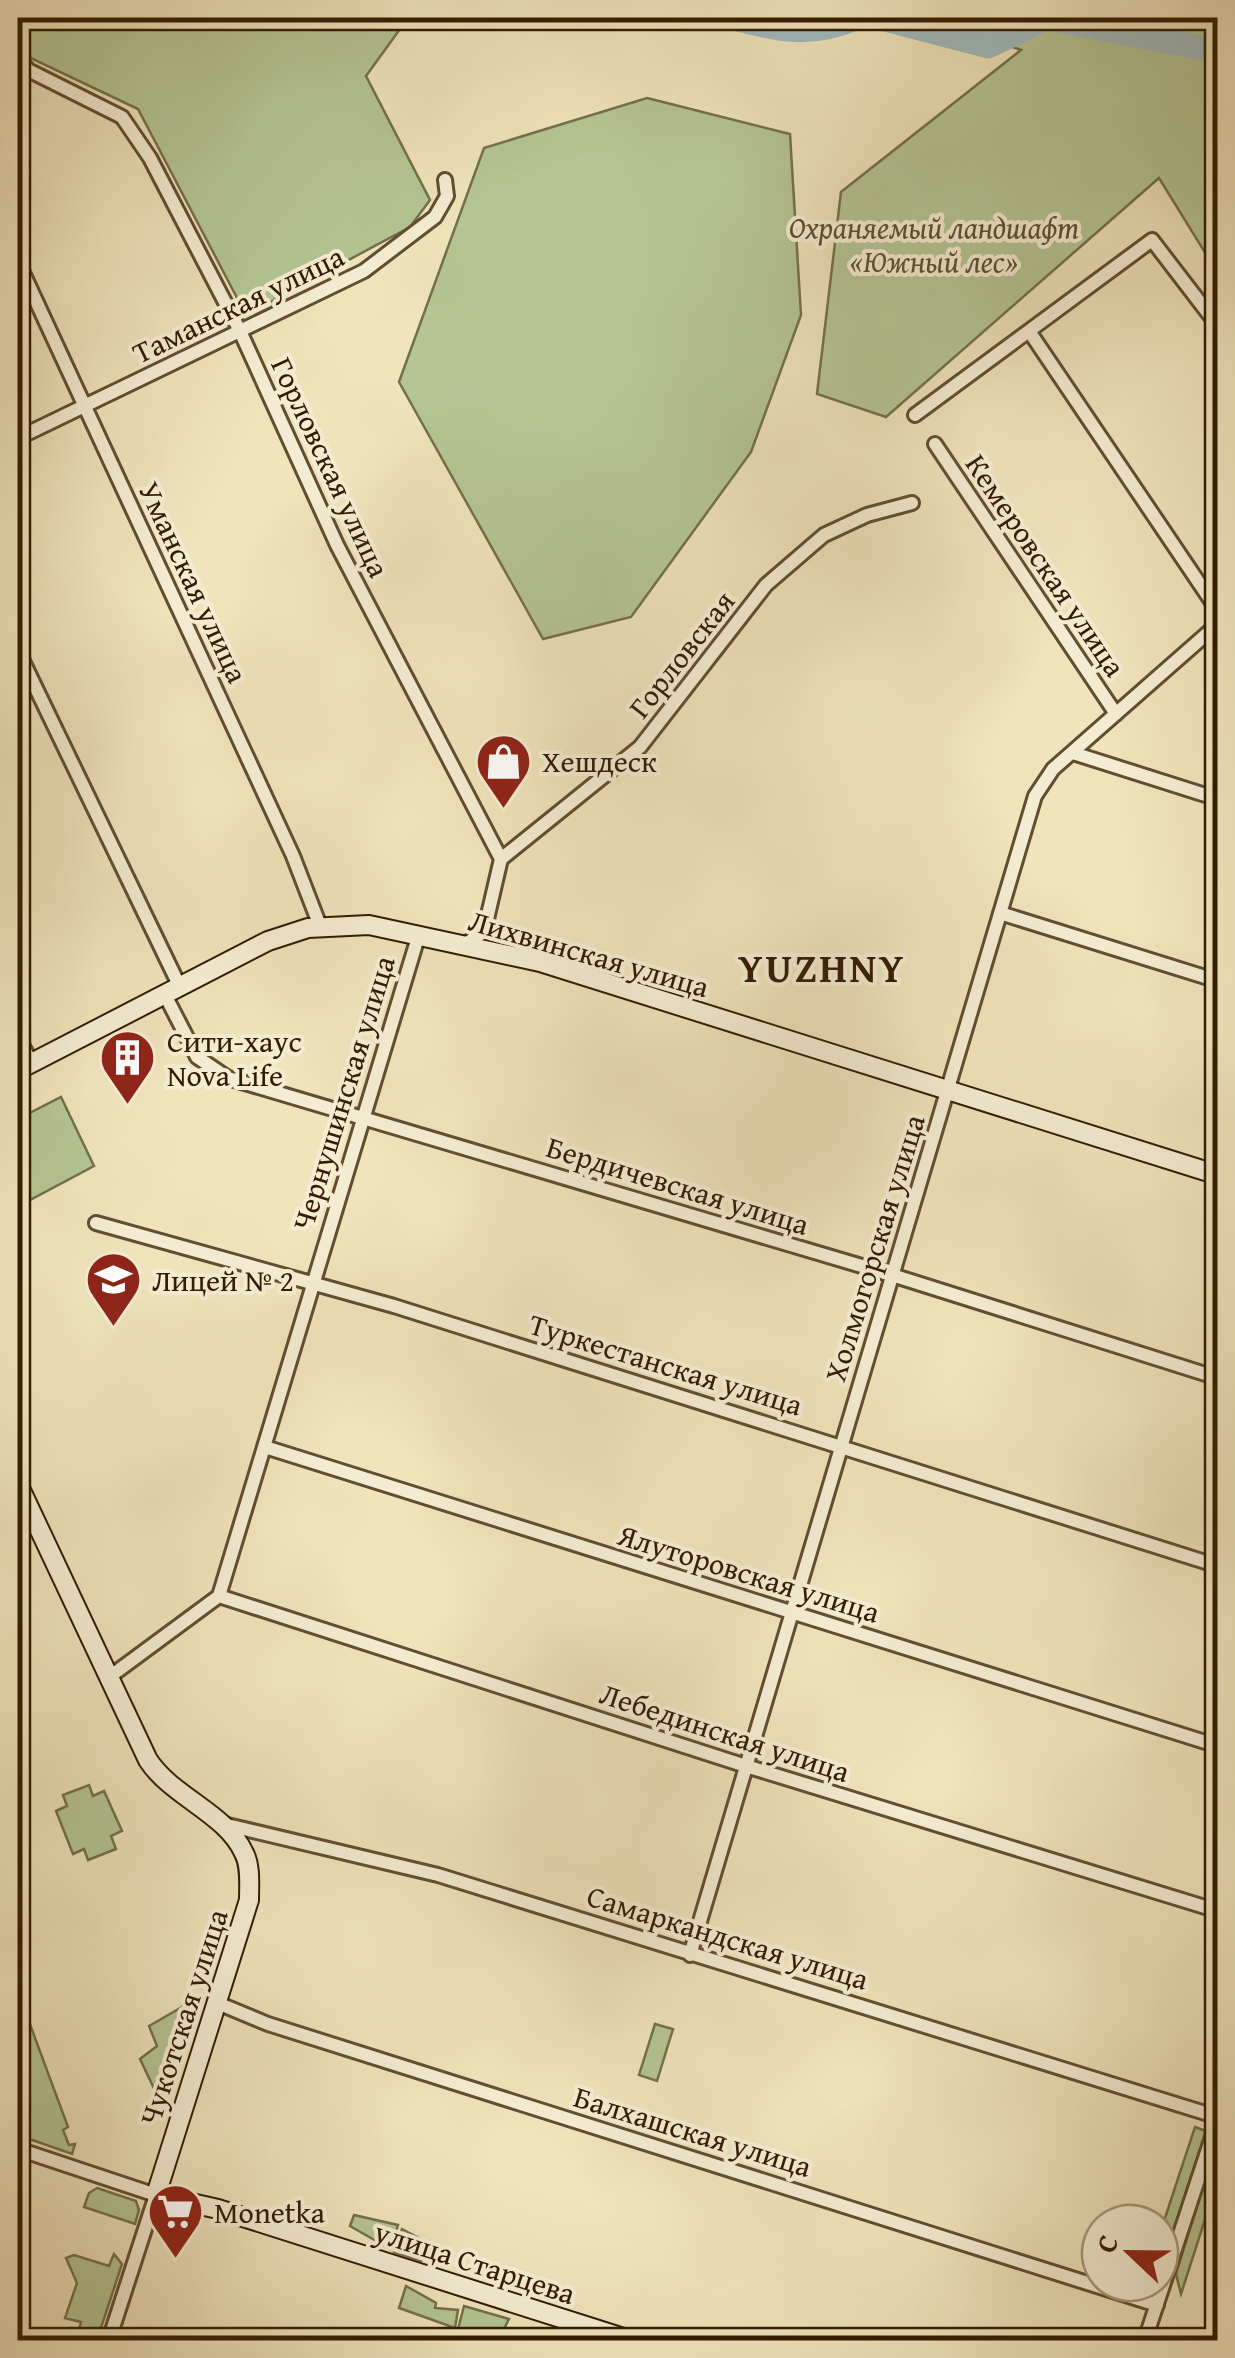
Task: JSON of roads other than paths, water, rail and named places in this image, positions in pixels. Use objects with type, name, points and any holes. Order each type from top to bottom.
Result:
[{"type":"main road","name":"Лихвинская улица","points":[[24,1066],[268,941],[320,926],[370,924],[548,964],[1218,1175]]},
{"type":"main road","points":[[18,1484],[108,1678]]},
{"type":"main road","name":"Чукотская улица","points":[[108,1678],[140,1744],[167,1784],[218,1823],[244,1852],[249,1900],[156,2195]]},
{"type":"main road","name":"улица Старцева","points":[[156,2195],[218,2209],[630,2340]]},
{"type":"street","name":"Горловская улица","points":[[18,58],[28,70],[122,117],[150,158],[240,331],[337,545],[501,859]]},
{"type":"street","name":"Таманская улица","points":[[18,438],[364,271],[435,217],[447,196],[445,180]]},
{"type":"street","points":[[916,415],[1152,240],[1218,326]]},
{"type":"street","name":"Уманская улица","points":[[18,262],[293,856],[320,926]]},
{"type":"street","points":[[1029,331],[1218,611]]},
{"type":"street","name":"Кемеровская улица","points":[[935,444],[1116,714]]},
{"type":"street","name":"Горловская","points":[[501,859],[640,746],[766,586],[824,535],[867,515],[912,503]]},
{"type":"street","name":"Холмогорская улица","points":[[690,1955],[1035,796],[1054,769],[1218,624]]},
{"type":"street","name":"Бердичевская улица","points":[[18,651],[172,989],[194,1052],[214,1072],[892,1275],[1218,1378]]},
{"type":"street","points":[[1073,753],[1218,799]]},
{"type":"street","points":[[462,946],[484,932],[501,859]]},
{"type":"street","points":[[1000,912],[1218,981]]},
{"type":"street","name":"Чернушинская улица","points":[[219,1596],[418,934]]},
{"type":"street","points":[[18,1036],[24,1066]]},
{"type":"street","name":"Туркестанская улица","points":[[96,1223],[841,1444],[1218,1566]]},
{"type":"street","name":"Ялуторовская улица","points":[[265,1447],[1218,1746]]},
{"type":"street","points":[[108,1678],[219,1596]]},
{"type":"street","name":"Лебединская улица","points":[[219,1596],[746,1766],[1218,1911]]},
{"type":"street","name":"Самаркандская улица","points":[[218,1823],[438,1875],[1218,2118]]},
{"type":"street","name":"Балхашская улица","points":[[215,2002],[268,2024],[1157,2305]]},
{"type":"street","points":[[1145,2340],[1218,2118]]},
{"type":"street","name":"улица Старцева","points":[[18,2149],[156,2195]]},
{"type":"street","name":"Чукотская улица","points":[[110,2340],[156,2195]]},
{"type":"waterway","points":[[734,18],[795,30],[824,28],[855,18]]},
{"type":"waterway","points":[[881,18],[988,46],[1046,18]]},
{"type":"waterway","points":[[1047,18],[1218,51]]},
{"type":"place","name":"Хешдеск","points":[[503,810]]},
{"type":"place","name":"Сити-хаус Nova Life","points":[[128,1107]]},
{"type":"place","name":"Лицей № 2","points":[[113,1329]]},
{"type":"place","name":"Monetka","points":[[175,2261]]},
{"type":"district","name":"YUZHNY","points":[[822,967]]},
{"type":"park label","name":"Охраняемый ландшафт «Южный лес»","points":[[934,244]]}]
